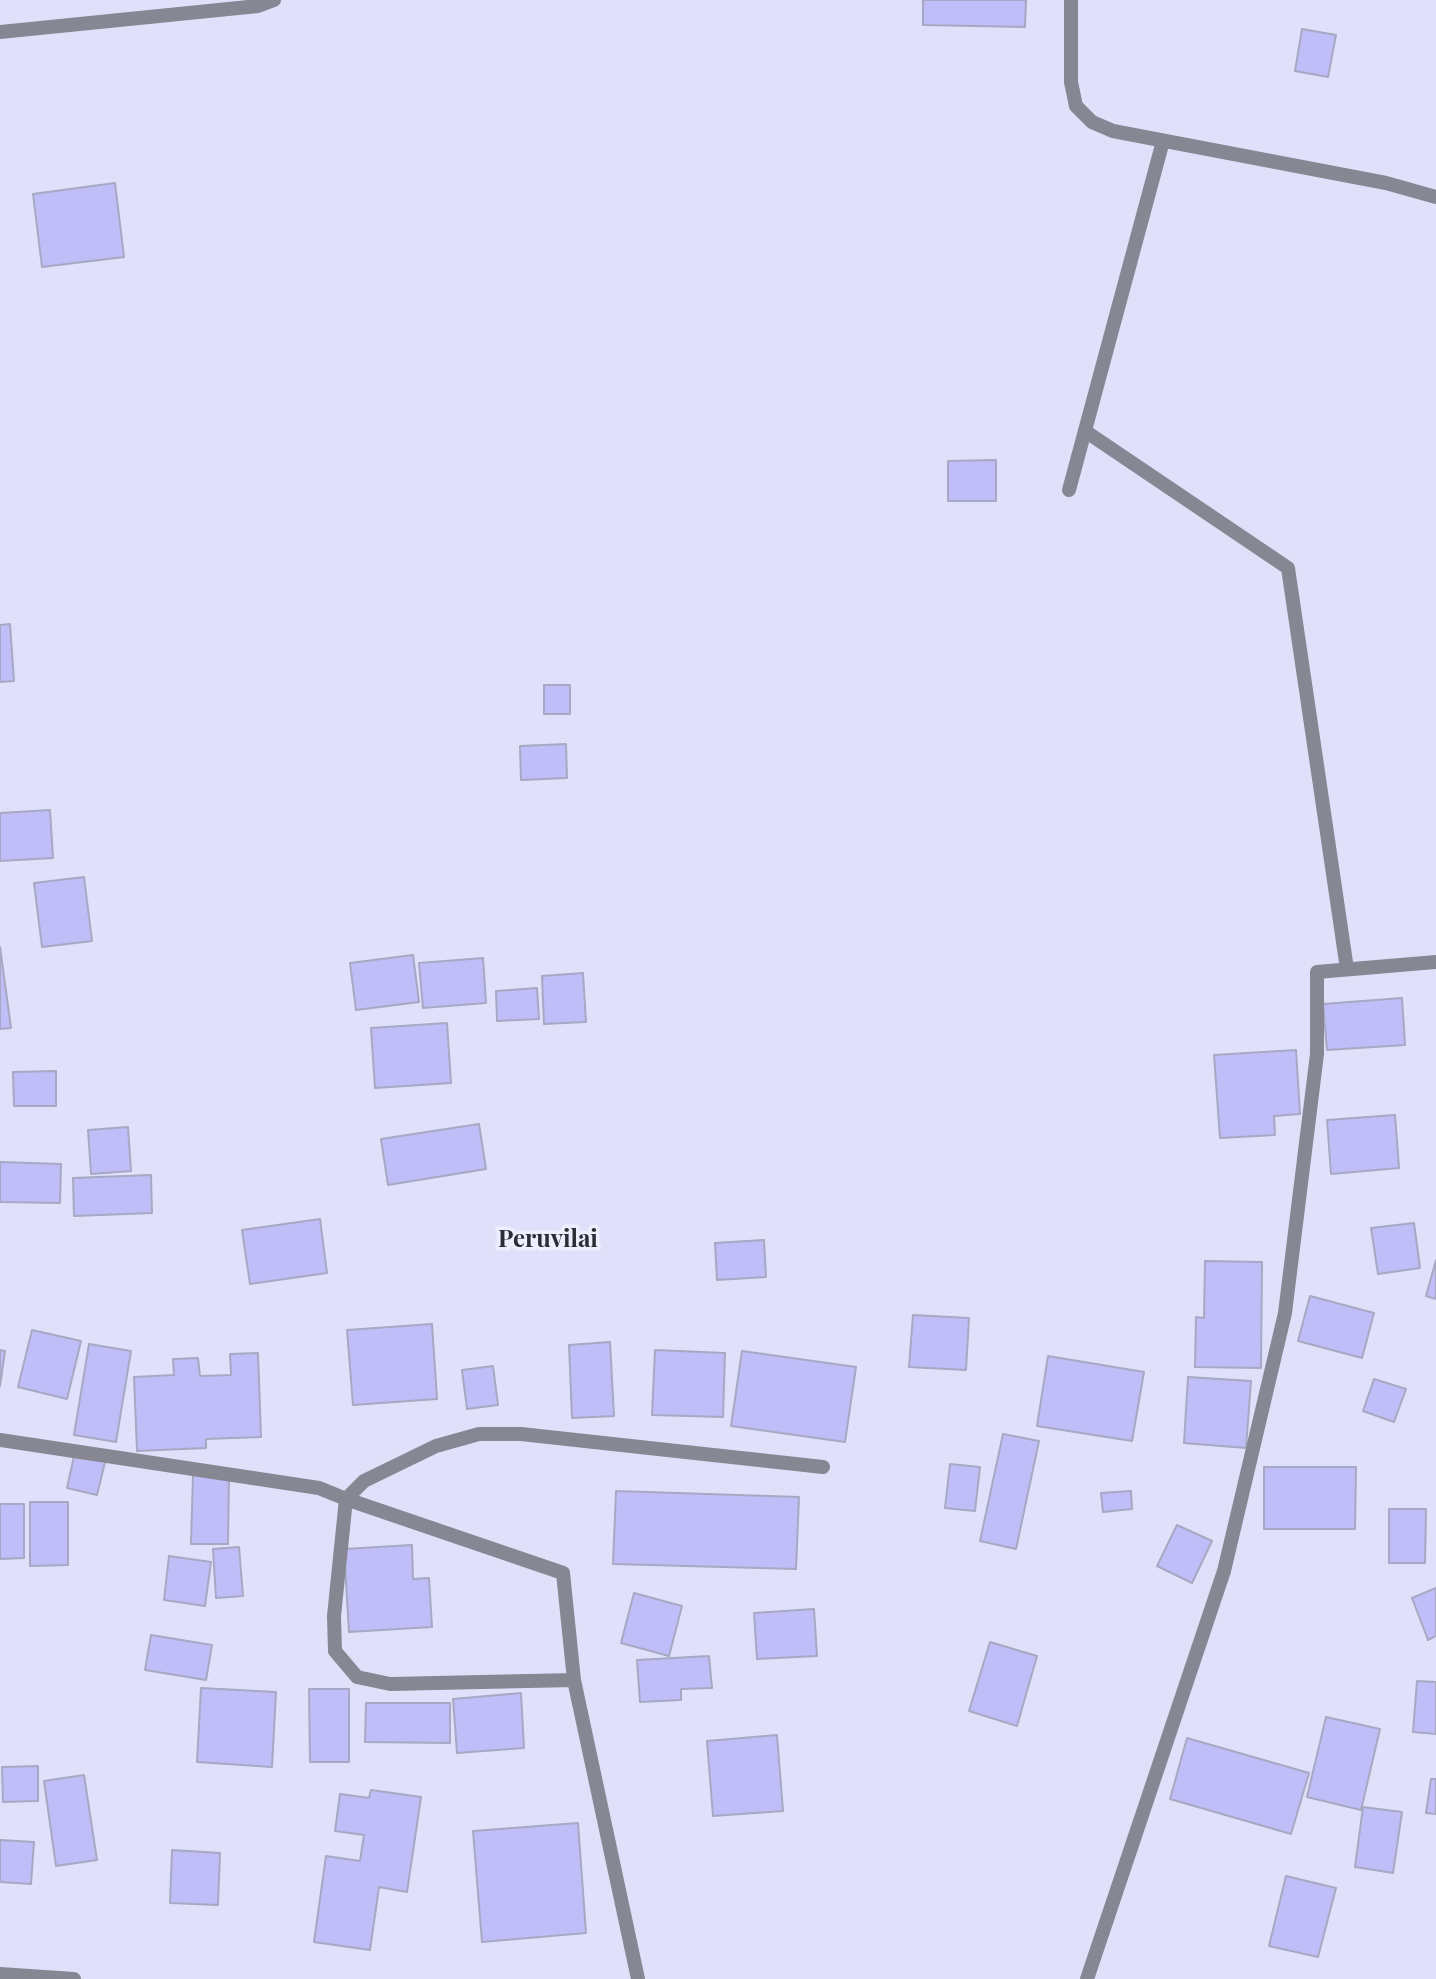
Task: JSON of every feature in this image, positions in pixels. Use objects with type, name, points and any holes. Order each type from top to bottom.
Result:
[{"type":"street","points":[[0,32],[258,6],[274,0]]},
{"type":"street","points":[[1070,0],[1070,82],[1076,106],[1092,122],[1113,131],[1386,183],[1436,197]]},
{"type":"street","points":[[1069,490],[1163,141]]},
{"type":"street","points":[[1084,431],[1289,568],[1347,969]]},
{"type":"street","points":[[1087,1979],[1224,1571],[1285,1313],[1317,1054],[1317,972],[1436,962]]},
{"type":"street","points":[[575,1681],[390,1684],[357,1677],[335,1651],[334,1616],[346,1499],[364,1481],[436,1446],[479,1434],[521,1434],[823,1467]]},
{"type":"street","points":[[0,1440],[319,1488],[563,1573],[575,1681],[638,1979]]},
{"type":"street","points":[[0,1974],[74,1979]]},
{"type":"building","points":[[923,0],[1026,0],[1025,27],[923,25]]},
{"type":"building","points":[[1302,29],[1336,35],[1328,77],[1295,71]]},
{"type":"building","points":[[115,183],[124,257],[42,267],[33,194]]},
{"type":"building","points":[[996,460],[996,501],[948,501],[948,461]]},
{"type":"building","points":[[10,624],[14,681],[0,682],[0,625]]},
{"type":"building","points":[[544,685],[570,685],[570,714],[544,714]]},
{"type":"building","points":[[566,744],[567,778],[521,780],[520,746]]},
{"type":"building","points":[[50,810],[53,858],[0,861],[0,813]]},
{"type":"building","points":[[84,877],[92,941],[42,947],[34,883]]},
{"type":"building","points":[[0,947],[11,1028],[0,1029]]},
{"type":"building","points":[[413,955],[419,1002],[356,1010],[350,963]]},
{"type":"building","points":[[483,958],[486,1003],[423,1008],[419,963]]},
{"type":"building","points":[[583,973],[586,1022],[544,1024],[542,976]]},
{"type":"building","points":[[537,988],[539,1019],[497,1021],[496,991]]},
{"type":"building","points":[[1402,998],[1405,1045],[1327,1050],[1323,1004]]},
{"type":"building","points":[[447,1023],[451,1083],[375,1088],[371,1028]]},
{"type":"building","points":[[1296,1050],[1300,1114],[1274,1116],[1275,1135],[1220,1138],[1214,1055]]},
{"type":"building","points":[[56,1071],[56,1106],[14,1106],[13,1072]]},
{"type":"building","points":[[1395,1115],[1399,1168],[1331,1174],[1327,1120]]},
{"type":"building","points":[[479,1124],[486,1169],[388,1185],[381,1139]]},
{"type":"building","points":[[128,1127],[131,1171],[91,1174],[88,1130]]},
{"type":"building","points":[[0,1162],[61,1164],[60,1203],[0,1202]]},
{"type":"building","points":[[151,1175],[152,1213],[74,1216],[73,1178]]},
{"type":"building","points":[[320,1219],[327,1273],[250,1284],[242,1230]]},
{"type":"building","points":[[1414,1223],[1420,1268],[1378,1274],[1371,1228]]},
{"type":"building","points":[[764,1240],[766,1277],[717,1280],[715,1243]]},
{"type":"building","points":[[1436,1260],[1436,1299],[1426,1296]]},
{"type":"building","points":[[1205,1261],[1262,1262],[1261,1368],[1195,1367],[1196,1317],[1204,1318]]},
{"type":"building","points":[[1310,1296],[1374,1313],[1362,1358],[1298,1341]]},
{"type":"building","points":[[913,1315],[969,1318],[966,1370],[909,1367]]},
{"type":"building","points":[[432,1324],[437,1399],[353,1405],[347,1330]]},
{"type":"building","points":[[32,1330],[81,1341],[67,1399],[18,1387]]},
{"type":"building","points":[[610,1342],[614,1416],[572,1418],[569,1345]]},
{"type":"building","points":[[89,1344],[131,1351],[116,1442],[74,1435]]},
{"type":"building","points":[[0,1350],[5,1351],[0,1386]]},
{"type":"building","points":[[655,1350],[725,1353],[723,1417],[652,1415]]},
{"type":"building","points":[[742,1351],[856,1367],[845,1442],[731,1426]]},
{"type":"building","points":[[258,1353],[261,1437],[206,1439],[206,1448],[137,1451],[134,1377],[174,1375],[173,1359],[198,1358],[200,1376],[231,1375],[230,1354]]},
{"type":"building","points":[[1048,1356],[1144,1372],[1132,1441],[1037,1426]]},
{"type":"building","points":[[493,1366],[498,1405],[467,1409],[462,1370]]},
{"type":"building","points":[[1188,1377],[1251,1381],[1246,1448],[1184,1443]]},
{"type":"building","points":[[1374,1379],[1406,1389],[1394,1422],[1363,1411]]},
{"type":"building","points":[[1003,1434],[1039,1441],[1016,1549],[980,1541]]},
{"type":"building","points":[[76,1447],[107,1454],[97,1495],[67,1488]]},
{"type":"building","points":[[950,1464],[980,1467],[975,1511],[945,1508]]},
{"type":"building","points":[[1264,1467],[1356,1467],[1355,1529],[1264,1529]]},
{"type":"building","points":[[193,1475],[229,1475],[228,1544],[191,1544]]},
{"type":"building","points":[[616,1491],[799,1497],[796,1569],[613,1564]]},
{"type":"building","points":[[1131,1491],[1132,1509],[1103,1512],[1101,1493]]},
{"type":"building","points":[[30,1502],[68,1502],[68,1565],[30,1566]]},
{"type":"building","points":[[0,1504],[24,1504],[24,1558],[0,1559]]},
{"type":"building","points":[[1389,1509],[1426,1509],[1425,1563],[1389,1563]]},
{"type":"building","points":[[1177,1525],[1212,1541],[1192,1583],[1157,1566]]},
{"type":"building","points":[[412,1545],[413,1579],[429,1578],[432,1627],[349,1632],[344,1549]]},
{"type":"building","points":[[239,1547],[243,1596],[216,1598],[213,1549]]},
{"type":"building","points":[[169,1556],[211,1562],[205,1606],[164,1600]]},
{"type":"building","points":[[1436,1588],[1436,1636],[1428,1640],[1412,1598]]},
{"type":"building","points":[[634,1593],[682,1606],[669,1656],[621,1643]]},
{"type":"building","points":[[814,1609],[817,1656],[757,1659],[754,1613]]},
{"type":"building","points":[[151,1635],[212,1645],[206,1680],[145,1670]]},
{"type":"building","points":[[990,1642],[1037,1656],[1017,1726],[969,1711]]},
{"type":"building","points":[[709,1656],[712,1688],[681,1689],[681,1700],[640,1702],[637,1660]]},
{"type":"building","points":[[1417,1681],[1436,1682],[1436,1734],[1413,1732]]},
{"type":"building","points":[[201,1688],[276,1692],[272,1767],[197,1762]]},
{"type":"building","points":[[309,1689],[349,1689],[349,1762],[310,1762]]},
{"type":"building","points":[[521,1693],[524,1748],[457,1753],[453,1699]]},
{"type":"building","points":[[366,1703],[450,1703],[450,1743],[365,1742]]},
{"type":"building","points":[[1326,1717],[1380,1729],[1361,1810],[1307,1797]]},
{"type":"building","points":[[777,1735],[783,1811],[713,1816],[707,1741]]},
{"type":"building","points":[[1187,1738],[1309,1773],[1291,1834],[1170,1799]]},
{"type":"building","points":[[38,1766],[38,1801],[3,1802],[2,1767]]},
{"type":"building","points":[[84,1775],[97,1860],[56,1866],[44,1781]]},
{"type":"building","points":[[1431,1779],[1436,1779],[1436,1814],[1426,1813]]},
{"type":"building","points":[[371,1790],[421,1797],[407,1892],[379,1887],[370,1950],[314,1942],[326,1856],[360,1861],[364,1835],[335,1831],[340,1794],[369,1798]]},
{"type":"building","points":[[1363,1807],[1402,1812],[1393,1873],[1355,1867]]},
{"type":"building","points":[[578,1823],[586,1933],[482,1942],[473,1831]]},
{"type":"building","points":[[0,1840],[34,1842],[31,1884],[0,1882]]},
{"type":"building","points":[[172,1850],[220,1853],[218,1905],[170,1903]]},
{"type":"building","points":[[1286,1876],[1336,1888],[1318,1957],[1269,1946]]},
{"type":"district","name":"Peruvilai","points":[[548,1240]]}]
